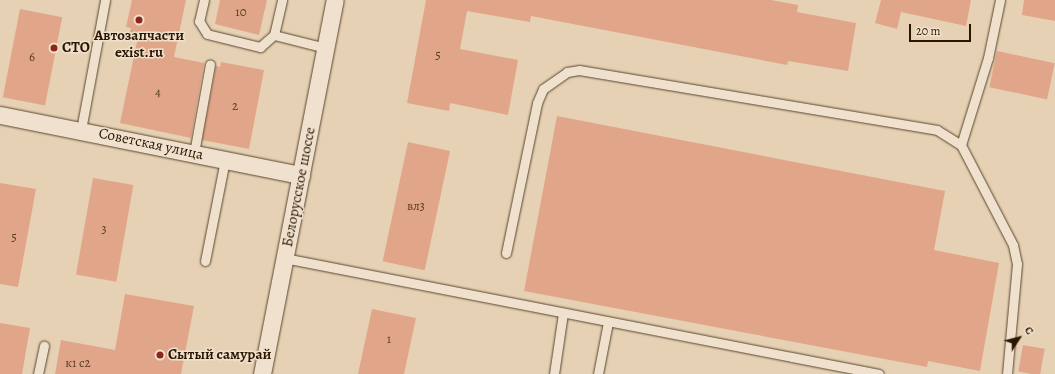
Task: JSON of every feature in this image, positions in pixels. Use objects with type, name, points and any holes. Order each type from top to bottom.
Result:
[{"type":"street","name":"Белорусское шоссе","points":[[262,374],[335,0]]},
{"type":"street","name":"Советская улица","points":[[0,115],[81,130],[301,176]]},
{"type":"lane","points":[[81,130],[105,0]]},
{"type":"lane","points":[[204,0],[200,21],[207,34],[260,47],[274,35],[282,0]]},
{"type":"lane","points":[[961,145],[988,58],[1000,0]]},
{"type":"lane","points":[[274,35],[326,48]]},
{"type":"lane","points":[[194,153],[210,64]]},
{"type":"lane","points":[[506,253],[537,103],[544,89],[567,72],[579,70],[937,130],[961,145],[1013,246],[1017,264],[1007,374]]},
{"type":"lane","points":[[205,261],[225,160]]},
{"type":"lane","points":[[284,258],[880,374]]},
{"type":"lane","points":[[554,374],[563,313]]},
{"type":"lane","points":[[598,374],[608,322]]},
{"type":"lane","points":[[38,374],[44,346]]},
{"type":"building","points":[[132,0],[186,0],[174,57],[204,63],[191,138],[120,123],[138,37],[129,35],[131,28],[126,27]]},
{"type":"building","points":[[220,0],[267,0],[259,35],[215,24]]},
{"type":"building","points":[[426,0],[771,0],[798,5],[797,12],[856,23],[848,71],[788,61],[787,65],[531,16],[530,22],[467,11],[460,49],[518,60],[508,115],[450,103],[449,111],[407,103]]},
{"type":"building","points":[[881,0],[971,0],[966,26],[901,12],[897,29],[875,23]]},
{"type":"building","points":[[1024,0],[1055,0],[1055,21],[1022,15]]},
{"type":"building","points":[[20,9],[62,17],[45,106],[3,97]]},
{"type":"building","points":[[997,51],[1055,63],[1047,99],[989,87]]},
{"type":"building","points":[[221,62],[264,70],[249,149],[202,140],[216,66],[220,67]]},
{"type":"building","points":[[557,116],[945,191],[934,250],[999,263],[980,371],[928,361],[927,367],[524,291]]},
{"type":"building","points":[[408,142],[450,151],[425,270],[383,261]]},
{"type":"building","points":[[93,178],[133,185],[116,282],[76,275]]},
{"type":"building","points":[[0,183],[36,189],[18,287],[0,284]]},
{"type":"building","points":[[125,294],[194,306],[181,374],[55,374],[61,340],[115,350]]},
{"type":"building","points":[[372,309],[416,318],[404,374],[358,374]]},
{"type":"building","points":[[0,323],[30,328],[22,374],[0,374]]},
{"type":"building","points":[[1023,345],[1045,349],[1040,374],[1018,372]]},
{"type":"place","name":"Автозапчасти exist.ru","points":[[139,20]]},
{"type":"place","name":"СТО","points":[[54,48]]},
{"type":"place","name":"Сытый самурай","points":[[160,355]]}]
